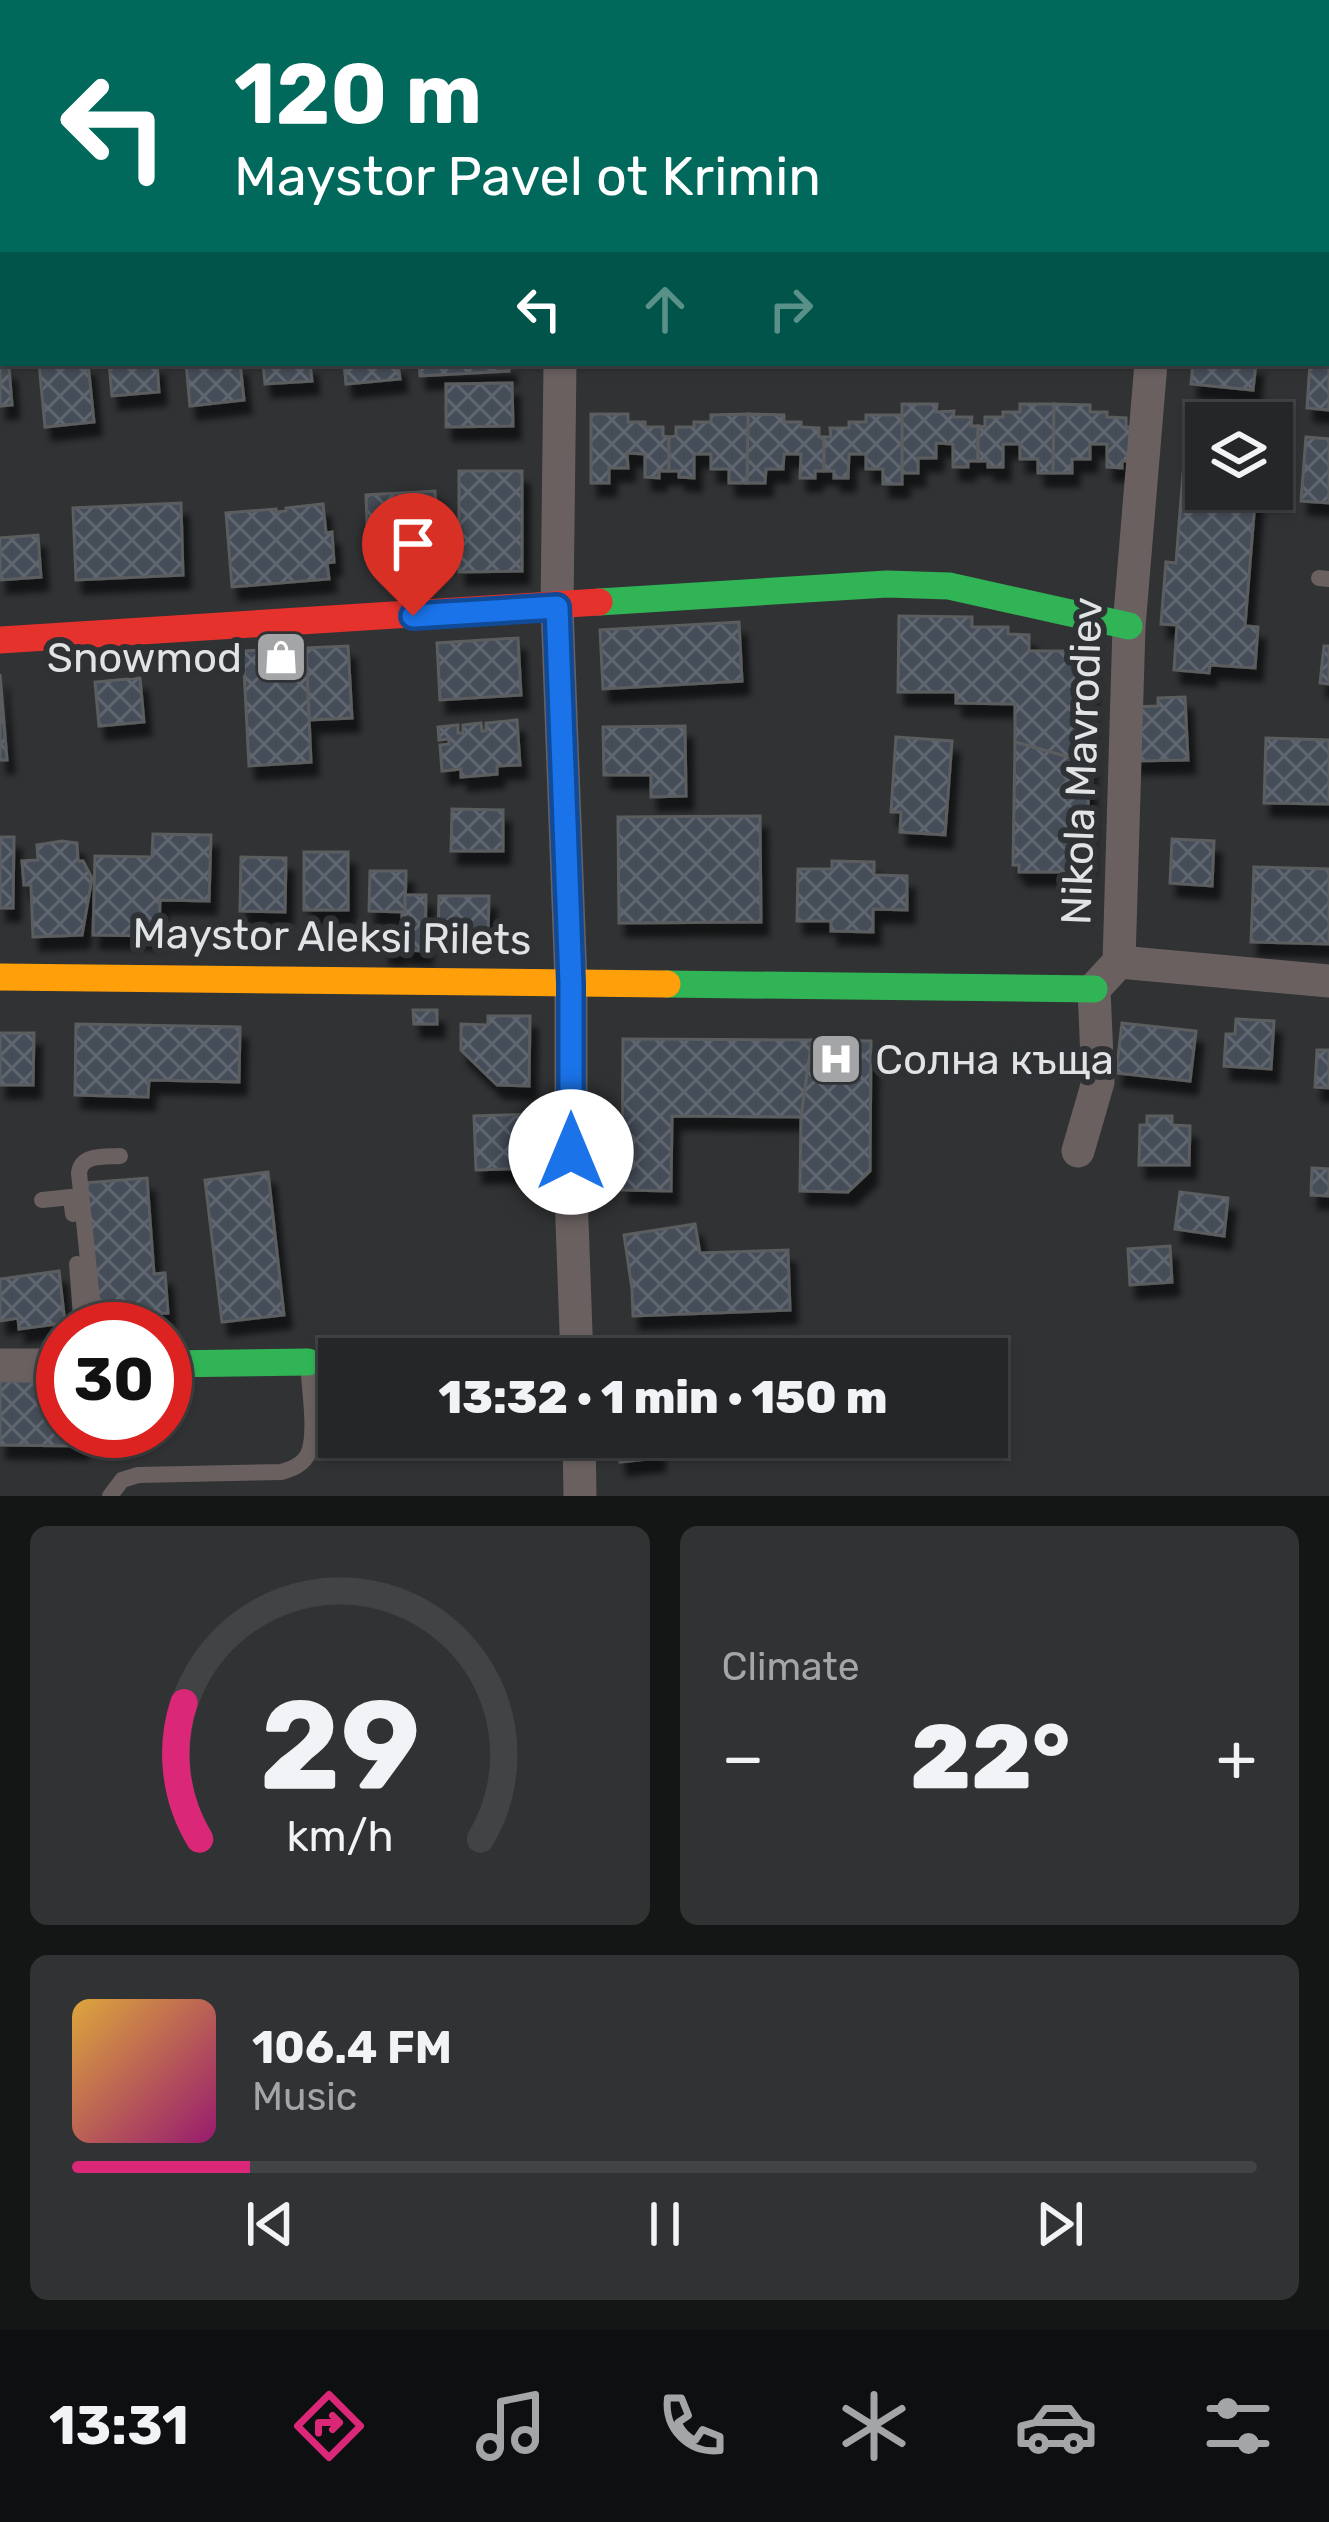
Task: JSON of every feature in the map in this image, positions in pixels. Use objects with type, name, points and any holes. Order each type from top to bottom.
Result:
[{"type":"street","points":[[560,366],[557,607],[571,983],[576,1338]]},
{"type":"street","name":"Nikola Mavrodiev","points":[[1094,989],[1119,962],[1129,626],[1151,366]]},
{"type":"street","points":[[0,640],[887,584],[949,586],[1129,626]]},
{"type":"street","points":[[1119,962],[1329,980]]},
{"type":"street","name":"Maystor Aleksi Rilets","points":[[0,977],[1094,989]]},
{"type":"street","points":[[1078,1150],[1098,1082],[1094,989]]},
{"type":"street","points":[[192,1364],[308,1362]]},
{"type":"street","points":[[0,1365],[36,1365]]},
{"type":"street","points":[[579,1458],[580,1496]]},
{"type":"lane","points":[[92,1302],[80,1165],[120,1156]]},
{"type":"lane","points":[[42,1200],[71,1197],[80,1302]]},
{"type":"lane","points":[[110,1496],[122,1480],[138,1475],[281,1472],[297,1467],[308,1455],[311,1439],[308,1362]]},
{"type":"building","points":[[39,366],[88,366],[94,422],[45,427]]},
{"type":"building","points":[[109,366],[157,366],[159,392],[112,396]]},
{"type":"building","points":[[186,366],[240,366],[244,400],[190,406]]},
{"type":"building","points":[[263,366],[310,366],[312,381],[265,384]]},
{"type":"building","points":[[344,366],[398,366],[400,379],[346,384]]},
{"type":"building","points":[[419,366],[509,366],[509,371],[420,376]]},
{"type":"building","points":[[1193,366],[1256,366],[1253,390],[1191,384]]},
{"type":"building","points":[[1310,366],[1329,366],[1329,410],[1307,408]]},
{"type":"building","points":[[9,367],[12,405],[0,406],[0,368]]},
{"type":"building","points":[[512,383],[513,426],[446,427],[446,384]]},
{"type":"building","points":[[902,404],[937,404],[936,412],[972,417],[971,426],[978,426],[978,461],[953,467],[953,444],[936,443],[936,458],[918,458],[918,473],[902,473]]},
{"type":"building","points":[[1020,404],[1054,404],[1053,473],[1038,473],[1038,459],[1020,459],[1020,444],[1003,444],[1003,467],[978,461],[978,426],[985,427],[985,417],[1020,412]]},
{"type":"building","points":[[1054,404],[1090,405],[1090,412],[1126,418],[1126,427],[1132,427],[1132,461],[1122,461],[1122,468],[1107,467],[1107,444],[1090,444],[1090,459],[1072,459],[1072,473],[1053,473]]},
{"type":"building","points":[[591,414],[628,414],[628,422],[663,427],[663,436],[669,437],[669,471],[659,471],[659,478],[645,477],[645,454],[627,453],[628,468],[609,468],[609,483],[591,483]]},
{"type":"building","points":[[748,414],[784,415],[784,422],[819,428],[819,437],[824,437],[824,471],[815,471],[815,478],[800,478],[801,454],[784,454],[783,469],[766,469],[765,483],[747,483]]},
{"type":"building","points":[[748,414],[747,483],[729,483],[729,469],[711,469],[711,454],[694,454],[694,478],[669,471],[669,437],[676,436],[676,427],[711,422],[711,415]]},
{"type":"building","points":[[866,415],[902,415],[902,484],[883,484],[883,469],[866,469],[866,454],[849,454],[848,478],[834,478],[834,471],[824,471],[824,437],[831,437],[830,428],[866,422]]},
{"type":"building","points":[[1306,437],[1329,439],[1329,503],[1301,501]]},
{"type":"building","points":[[459,471],[522,471],[522,571],[459,572]]},
{"type":"building","points":[[1183,473],[1185,510],[1254,510],[1245,626],[1258,627],[1255,668],[1210,665],[1209,673],[1174,670],[1177,625],[1161,624],[1166,562],[1176,563]]},
{"type":"building","points":[[435,491],[438,551],[368,554],[366,495]]},
{"type":"building","points":[[181,503],[183,575],[76,580],[73,508]]},
{"type":"building","points":[[323,504],[326,533],[332,532],[334,562],[327,563],[329,579],[232,587],[226,513],[276,512]]},
{"type":"building","points":[[38,535],[41,577],[0,580],[0,538]]},
{"type":"building","points":[[899,616],[972,617],[972,627],[1008,627],[1008,634],[1029,635],[1029,651],[1090,651],[1089,763],[1015,742],[1015,704],[956,703],[956,692],[898,692]]},
{"type":"building","points":[[739,622],[742,681],[603,689],[600,630]]},
{"type":"building","points":[[518,638],[521,695],[440,700],[437,643]]},
{"type":"building","points":[[348,646],[352,718],[309,720],[306,648]]},
{"type":"building","points":[[1324,646],[1329,646],[1329,684],[1320,683]]},
{"type":"building","points":[[306,648],[311,762],[249,766],[243,651]]},
{"type":"building","points":[[0,674],[7,760],[0,760]]},
{"type":"building","points":[[140,678],[144,722],[99,726],[95,682]]},
{"type":"building","points":[[1185,697],[1188,760],[1133,761],[1131,707],[1158,706],[1158,698]]},
{"type":"building","points":[[517,720],[520,765],[497,766],[497,774],[461,777],[461,769],[442,771],[440,745],[449,744],[449,739],[439,740],[438,727],[458,725],[458,733],[463,733],[463,725],[481,723],[486,731],[486,723]]},
{"type":"building","points":[[685,726],[686,796],[651,797],[651,775],[604,775],[603,727]]},
{"type":"building","points":[[896,737],[952,741],[945,835],[900,832],[901,812],[891,812]]},
{"type":"building","points":[[1266,738],[1329,740],[1329,804],[1264,803]]},
{"type":"building","points":[[1015,742],[1089,763],[1087,866],[1071,865],[1071,872],[1019,872],[1019,865],[1013,865]]},
{"type":"building","points":[[452,809],[503,810],[503,851],[451,851]]},
{"type":"building","points":[[760,816],[761,922],[619,923],[618,817]]},
{"type":"building","points":[[153,834],[211,835],[209,901],[160,900],[159,936],[93,935],[95,856],[152,857]]},
{"type":"building","points":[[0,837],[14,837],[13,908],[0,908]]},
{"type":"building","points":[[1172,839],[1214,841],[1212,886],[1170,883]]},
{"type":"building","points":[[77,843],[78,861],[83,861],[92,878],[82,935],[33,937],[31,885],[24,885],[22,861],[38,860],[37,845]]},
{"type":"building","points":[[304,852],[348,852],[348,910],[304,910]]},
{"type":"building","points":[[241,857],[286,858],[285,912],[240,911]]},
{"type":"building","points":[[832,861],[874,862],[874,875],[907,876],[907,910],[873,909],[873,932],[831,931],[831,921],[797,921],[798,869],[832,869]]},
{"type":"building","points":[[1254,867],[1329,869],[1329,944],[1251,942]]},
{"type":"building","points":[[370,871],[406,871],[405,912],[369,911]]},
{"type":"building","points":[[405,895],[426,895],[425,951],[402,950]]},
{"type":"building","points":[[439,896],[489,896],[488,938],[438,937]]},
{"type":"building","points":[[383,936],[399,938],[398,952],[383,951]]},
{"type":"building","points":[[413,1010],[437,1010],[437,1024],[414,1024]]},
{"type":"building","points":[[488,1016],[530,1016],[529,1086],[497,1085],[461,1050],[461,1024],[488,1025]]},
{"type":"building","points":[[1236,1019],[1274,1021],[1271,1069],[1224,1066],[1226,1034],[1235,1034]]},
{"type":"building","points":[[1122,1023],[1196,1031],[1190,1081],[1116,1073]]},
{"type":"building","points":[[76,1024],[240,1027],[239,1082],[149,1080],[148,1097],[75,1095]]},
{"type":"building","points":[[0,1033],[34,1033],[33,1085],[0,1085]]},
{"type":"building","points":[[623,1039],[812,1040],[801,1117],[672,1116],[671,1191],[622,1190]]},
{"type":"building","points":[[812,1040],[871,1041],[870,1171],[848,1192],[800,1191],[801,1117]]},
{"type":"building","points":[[1317,1050],[1329,1050],[1329,1088],[1315,1087]]},
{"type":"building","points":[[533,1114],[535,1168],[476,1170],[474,1116]]},
{"type":"building","points":[[1147,1116],[1172,1116],[1172,1125],[1190,1126],[1189,1165],[1139,1165],[1140,1125],[1147,1125]]},
{"type":"building","points":[[1312,1168],[1329,1169],[1329,1196],[1311,1195]]},
{"type":"building","points":[[268,1172],[284,1315],[222,1322],[205,1180]]},
{"type":"building","points":[[147,1178],[154,1274],[165,1273],[167,1302],[93,1302],[85,1183]]},
{"type":"building","points":[[1180,1192],[1228,1198],[1224,1236],[1175,1229]]},
{"type":"building","points":[[695,1224],[700,1253],[788,1250],[790,1310],[633,1316],[624,1235]]},
{"type":"building","points":[[1170,1246],[1172,1282],[1130,1285],[1128,1249]]},
{"type":"building","points":[[59,1271],[63,1302],[36,1302],[36,1327],[19,1329],[18,1318],[0,1321],[0,1279]]},
{"type":"building","points":[[0,1381],[36,1382],[36,1445],[0,1445]]},
{"type":"traffic: fast","points":[[599,602],[887,584],[949,586],[1129,626]]},
{"type":"traffic: fast","points":[[667,984],[1094,989]]},
{"type":"traffic: fast","points":[[192,1364],[308,1362]]},
{"type":"traffic: slow","points":[[0,977],[667,984]]},
{"type":"traffic: jam","points":[[0,640],[599,602]]},
{"type":"place","name":"Snowmod","points":[[281,657]]},
{"type":"place","name":"Солна къща","points":[[836,1059]]},
{"type":"route","points":[[413,616],[557,607],[571,983],[571,1152]]}]
